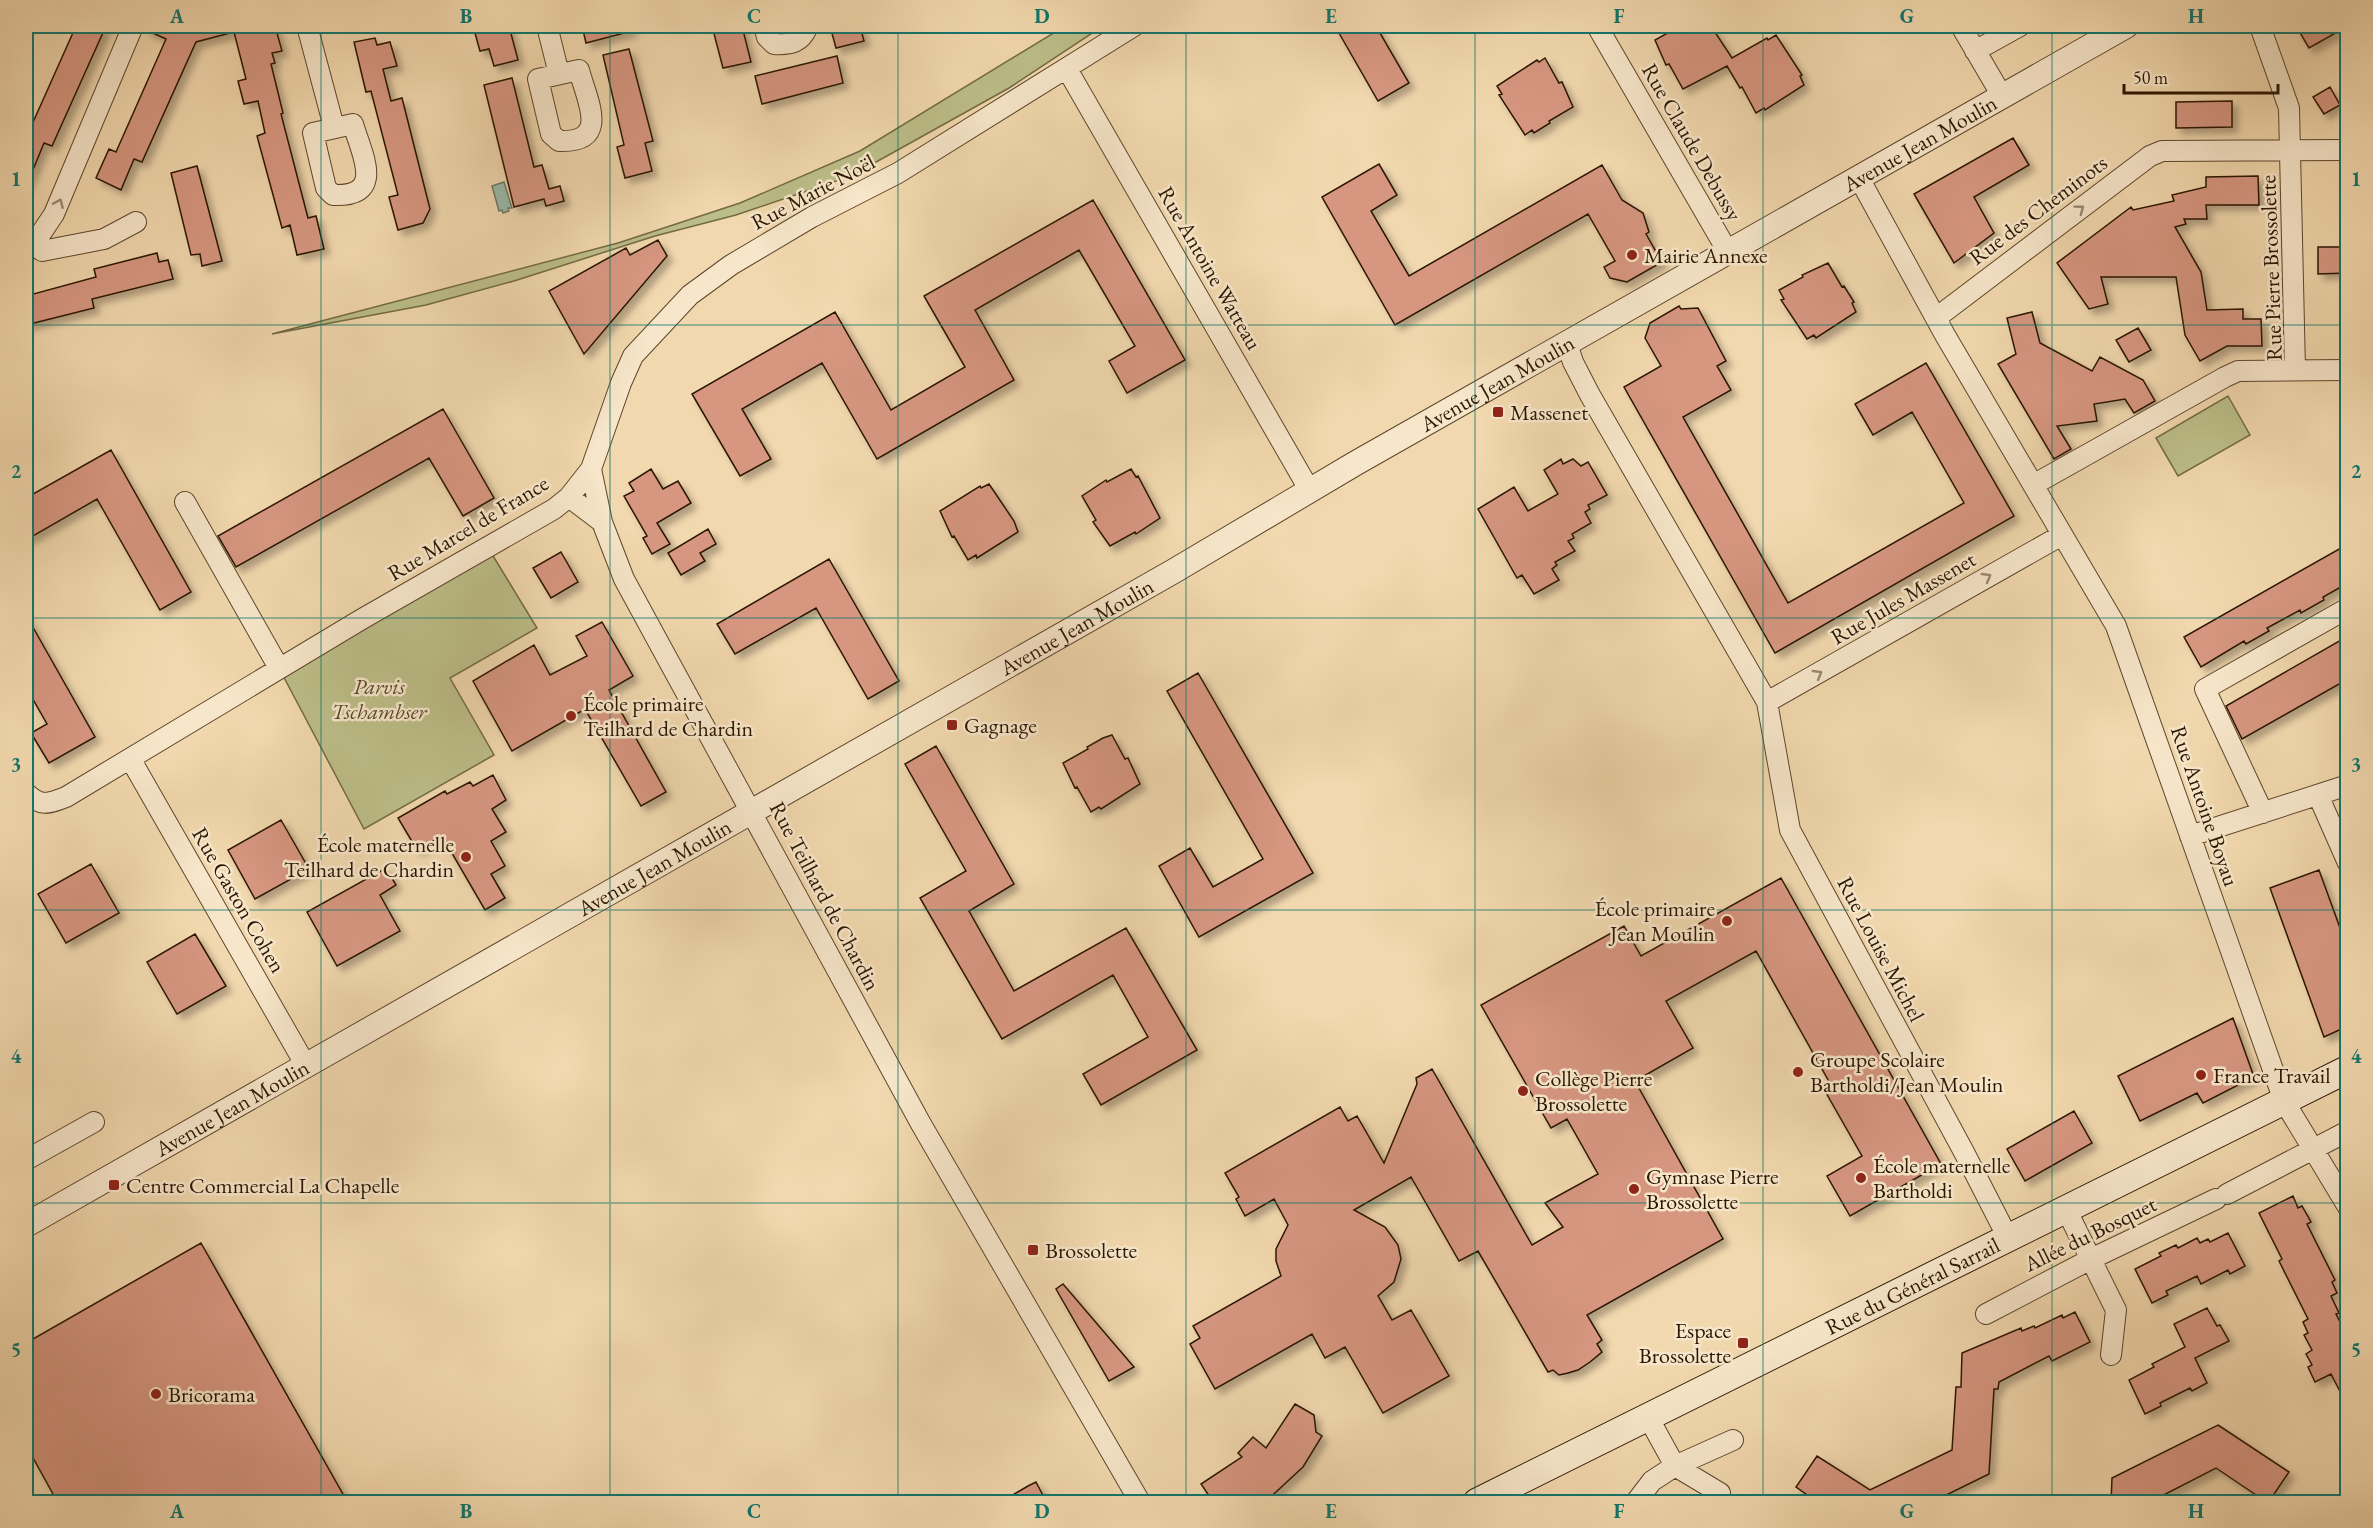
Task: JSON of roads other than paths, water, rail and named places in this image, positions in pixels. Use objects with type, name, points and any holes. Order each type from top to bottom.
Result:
[{"type":"main road","name":"Rue du Général Sarrail","points":[[1477,1503],[2348,1069]]},
{"type":"street","points":[[133,26],[54,214],[30,247],[42,251],[104,239],[136,222]]},
{"type":"street","points":[[308,26],[334,127]]},
{"type":"street","points":[[547,26],[559,74]]},
{"type":"street","points":[[764,26],[767,36],[774,44],[789,44],[804,36],[808,26]]},
{"type":"street","name":"Rue Marie Noël","points":[[591,470],[621,383],[633,356],[690,295],[740,259],[812,217],[898,174],[1134,26]]},
{"type":"street","name":"Rue Claude Debussy","points":[[1597,26],[1728,252]]},
{"type":"street","points":[[1961,26],[2002,96]]},
{"type":"street","points":[[1975,51],[2020,26]]},
{"type":"street","name":"Avenue Jean Moulin","points":[[26,1225],[305,1064],[752,812],[1356,463],[2126,26]]},
{"type":"street","name":"Rue Pierre Brossolette","points":[[2260,26],[2289,108],[2295,370],[2348,370]]},
{"type":"street","name":"Rue Antoine Watteau","points":[[1067,69],[1310,491]]},
{"type":"street","name":"Rue Pierre Brossolette","points":[[2174,149],[2348,150]]},
{"type":"street","name":"Rue des Cheminots","points":[[1936,318],[2150,156],[2174,149]]},
{"type":"street","points":[[1859,178],[1936,318],[2062,535]]},
{"type":"street","points":[[1567,344],[1573,362],[1590,395],[1767,702]]},
{"type":"street","points":[[2033,485],[2225,376],[2238,371],[2295,370]]},
{"type":"street","name":"Rue Marcel de France","points":[[279,668],[554,509],[569,497],[591,470]]},
{"type":"street","name":"Rue Teilhard de Chardin","points":[[591,470],[602,522],[624,579],[915,1113],[1140,1503]]},
{"type":"street","points":[[569,497],[602,522]]},
{"type":"street","points":[[26,793],[37,802],[49,804],[66,797],[139,755],[279,668],[185,502]]},
{"type":"street","name":"Rue Jules Massenet","points":[[1767,702],[2062,535]]},
{"type":"street","name":"Rue Antoine Boyau","points":[[2062,535],[2121,636],[2284,1101],[2348,1207]]},
{"type":"street","points":[[2263,813],[2205,689],[2348,608]]},
{"type":"street","name":"Rue Louise Michel","points":[[1767,702],[1790,830],[2008,1238]]},
{"type":"street","name":"Rue Gaston Cohen","points":[[139,755],[305,1064]]},
{"type":"street","points":[[2190,836],[2348,785]]},
{"type":"street","points":[[2318,795],[2348,863]]},
{"type":"street","points":[[26,1160],[94,1122]]},
{"type":"street","name":"Allée du Bosquet","points":[[1986,1314],[2348,1131]]},
{"type":"street","points":[[2066,1209],[2116,1310],[2111,1354]]},
{"type":"street","points":[[1648,1417],[1675,1466],[1720,1493]]},
{"type":"street","points":[[1636,1503],[1652,1481],[1675,1466],[1733,1440]]},
{"type":"place","name":"Mairie Annexe","points":[[1632,255]]},
{"type":"place","name":"Massenet","points":[[1498,412]]},
{"type":"place","name":"École primaire Teilhard de Chardin","points":[[571,716]]},
{"type":"place","name":"Gagnage","points":[[952,725]]},
{"type":"place","name":"École maternelle Teilhard de Chardin","points":[[466,857]]},
{"type":"place","name":"École primaire Jean Moulin","points":[[1727,921]]},
{"type":"place","name":"Groupe Scolaire Bartholdi/Jean Moulin","points":[[1798,1072]]},
{"type":"place","name":"France Travail","points":[[2201,1075]]},
{"type":"place","name":"Collège Pierre Brossolette","points":[[1523,1091]]},
{"type":"place","name":"École maternelle Bartholdi","points":[[1861,1178]]},
{"type":"place","name":"Centre Commercial La Chapelle","points":[[114,1185]]},
{"type":"place","name":"Gymnase Pierre Brossolette","points":[[1634,1189]]},
{"type":"place","name":"Brossolette","points":[[1033,1250]]},
{"type":"place","name":"Espace Brossolette","points":[[1743,1343]]},
{"type":"place","name":"Bricorama","points":[[156,1394]]},
{"type":"park label","name":"Parvis Tschambser","points":[[379,698]]}]
